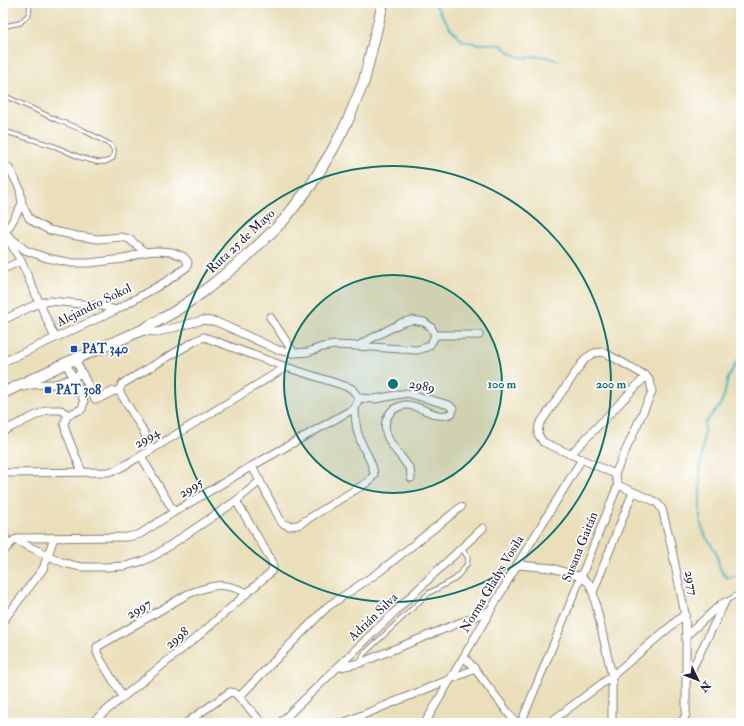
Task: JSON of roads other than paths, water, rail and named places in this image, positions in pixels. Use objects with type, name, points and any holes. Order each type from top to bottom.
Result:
[{"type":"main road","name":"Ruta 25 de Mayo","points":[[4,392],[70,361],[140,331],[174,312],[203,292],[244,259],[284,220],[312,185],[334,149],[348,120],[364,81],[383,3]]},
{"type":"street","points":[[9,168],[20,189],[22,204],[29,218],[36,223],[49,230],[78,236],[98,239],[122,237],[129,239],[145,252]]},
{"type":"street","points":[[4,232],[22,204]]},
{"type":"street","points":[[4,232],[25,250],[47,258],[72,263],[89,263],[123,259],[145,252]]},
{"type":"street","points":[[4,232],[21,260],[55,338]]},
{"type":"street","name":"Alejandro Sokol","points":[[3,362],[116,310],[188,267],[188,262],[184,257],[172,252],[145,252]]},
{"type":"street","points":[[3,269],[21,260]]},
{"type":"street","points":[[3,320],[40,303],[50,301],[102,306],[116,310]]},
{"type":"street","points":[[270,317],[297,353]]},
{"type":"street","points":[[140,331],[158,332],[203,320],[217,322],[278,350],[297,353],[308,352],[322,347],[335,346],[416,350],[425,348],[432,343],[435,335],[431,327],[424,322],[412,320],[401,323],[357,346]]},
{"type":"street","points":[[435,335],[479,335]]},
{"type":"street","points":[[119,391],[122,384],[204,337],[351,388],[359,398],[355,408],[357,430],[373,467],[374,475],[368,482],[298,525],[289,526],[282,523],[252,466]]},
{"type":"street","points":[[615,474],[543,442],[538,434],[539,425],[586,358],[603,352],[647,378],[651,384],[652,392],[615,474],[618,485]]},
{"type":"street","points":[[70,361],[82,373],[95,399],[101,398],[114,391],[119,391]]},
{"type":"street","points":[[70,361],[72,377],[82,396],[84,405],[82,409],[68,415],[64,423],[66,432],[82,472]]},
{"type":"street","name":"2994","points":[[3,473],[108,472],[141,456],[286,366]]},
{"type":"street","points":[[4,392],[36,384],[56,383],[82,373]]},
{"type":"street","points":[[571,454],[647,378]]},
{"type":"street","points":[[119,391],[144,432],[151,450]]},
{"type":"street","name":"2989","points":[[359,398],[375,399],[407,393],[449,405],[452,409],[452,413],[447,416],[441,416],[422,408],[410,405],[401,406],[392,410],[387,418],[385,426],[388,439],[410,470],[411,478]]},
{"type":"street","points":[[395,395],[400,398],[401,406]]},
{"type":"street","name":"2995","points":[[12,543],[20,538],[128,537],[140,534],[252,466],[355,408]]},
{"type":"street","points":[[3,431],[47,410],[61,410],[68,415]]},
{"type":"street","points":[[141,456],[174,512]]},
{"type":"street","name":"Norma Gladys Vosila","points":[[425,723],[517,565],[582,459]]},
{"type":"street","points":[[3,533],[12,543],[64,564],[81,567],[124,566],[143,561],[168,547],[236,501],[260,481]]},
{"type":"street","name":"2977","points":[[618,485],[658,504],[662,509],[685,614],[686,715],[681,723]]},
{"type":"street","name":"Susana Gaitán","points":[[520,723],[582,577],[618,485]]},
{"type":"street","points":[[593,592],[633,492]]},
{"type":"street","name":"2998","points":[[91,723],[203,632],[271,572],[273,567],[272,561],[236,501]]},
{"type":"street","points":[[239,697],[327,607],[379,572],[460,507]]},
{"type":"street","name":"Adrián Silva","points":[[280,723],[483,528]]},
{"type":"street","points":[[3,621],[43,569],[54,538]]},
{"type":"street","points":[[3,552],[12,543]]},
{"type":"street","points":[[517,565],[552,568],[582,577],[588,583],[593,592],[612,676],[612,723]]},
{"type":"street","name":"2997","points":[[123,697],[99,657],[97,647],[188,594],[200,589],[213,585],[223,585],[247,593]]},
{"type":"street","points":[[686,636],[725,602]]},
{"type":"street","points":[[685,682],[725,602]]},
{"type":"street","points":[[339,667],[360,663],[491,610]]},
{"type":"street","points":[[549,723],[612,676],[685,614]]},
{"type":"street","points":[[464,656],[516,723]]},
{"type":"street","points":[[343,723],[475,669]]},
{"type":"street","points":[[186,723],[230,692],[235,693],[262,723]]},
{"type":"lane","points":[[3,25],[5,26],[20,23],[29,14],[30,3]]},
{"type":"lane","points":[[3,95],[57,120],[83,130],[111,145],[114,150],[113,158],[105,162],[97,162],[79,157],[54,146],[3,131]]},
{"type":"lane","points":[[3,163],[9,168]]},
{"type":"lane","points":[[360,663],[363,655],[429,593],[455,579],[466,564],[468,558],[462,548]]},
{"type":"lane","points":[[725,602],[741,591]]},
{"type":"waterway","points":[[432,3],[436,6],[451,29],[463,41],[503,46],[509,52],[520,57],[526,58],[538,56],[559,61]]},
{"type":"waterway","points":[[735,576],[727,578],[720,569],[716,552],[706,537],[700,522],[700,468],[705,423],[719,407],[724,396],[728,378],[741,354]]},
{"type":"place","name":"PAT 340","points":[[74,349]]},
{"type":"place","name":"PAT 308","points":[[48,390]]}]
